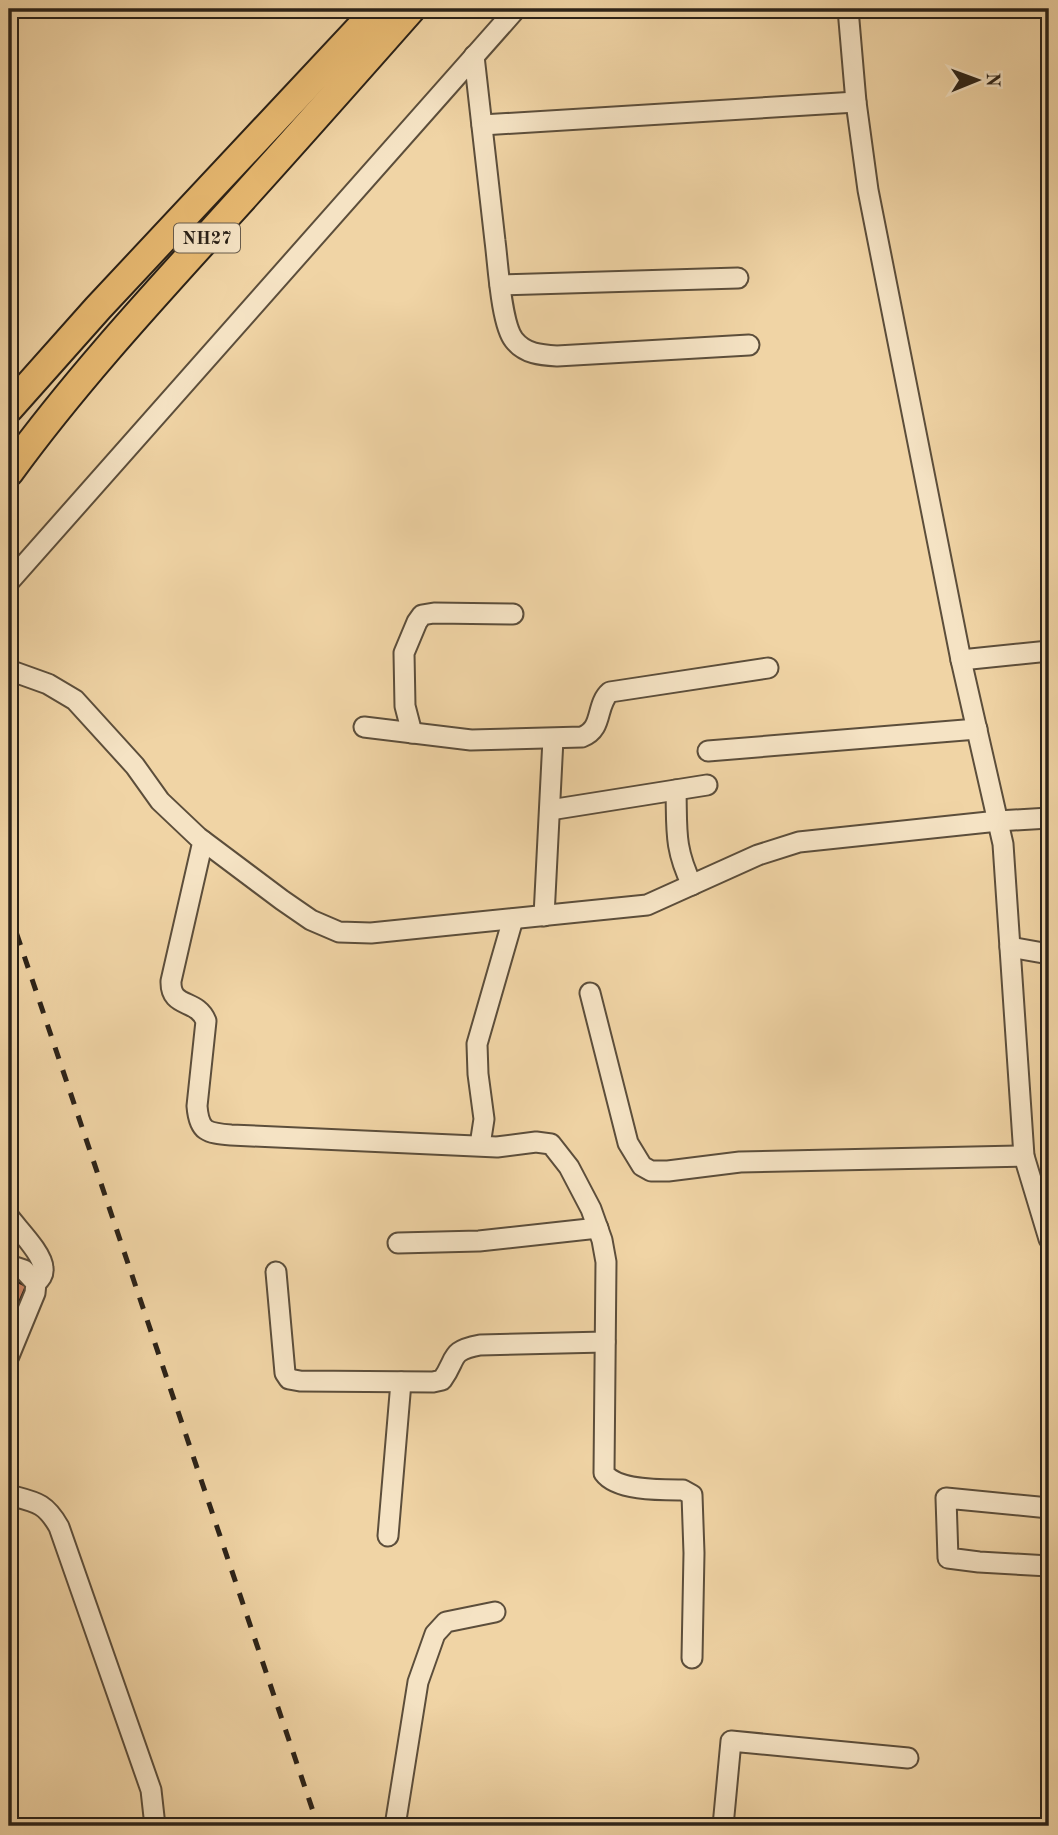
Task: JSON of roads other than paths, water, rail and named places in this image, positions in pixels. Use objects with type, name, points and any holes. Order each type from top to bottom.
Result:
[{"type":"highway","name":"NH27","points":[[9,408],[378,9]]},
{"type":"highway","name":"NH27","points":[[9,472],[54,411],[110,345],[411,9]]},
{"type":"street","points":[[9,582],[516,9]]},
{"type":"street","points":[[848,9],[856,102],[868,190],[961,660],[1003,844],[1024,1156],[1049,1238]]},
{"type":"street","points":[[474,56],[500,285],[513,340],[524,349],[539,355],[749,345]]},
{"type":"street","points":[[482,125],[856,102]]},
{"type":"street","points":[[500,285],[738,278]]},
{"type":"street","points":[[412,733],[405,706],[404,653],[422,615],[513,614]]},
{"type":"street","points":[[961,660],[1049,651]]},
{"type":"street","points":[[364,727],[471,740],[553,739],[591,734],[597,726],[604,697],[610,692],[768,668]]},
{"type":"street","points":[[9,670],[48,684],[75,700],[135,766],[160,801],[203,841],[311,920],[339,932],[372,933],[647,905],[758,855],[799,842],[1049,818]]},
{"type":"street","points":[[708,751],[977,729]]},
{"type":"street","points":[[544,916],[553,739]]},
{"type":"street","points":[[550,810],[707,785]]},
{"type":"street","points":[[676,790],[677,844],[681,861],[692,884]]},
{"type":"street","points":[[203,841],[171,981],[171,992],[176,999],[197,1008],[206,1021],[197,1106],[198,1119],[203,1128],[211,1133],[231,1135],[497,1147],[536,1142],[551,1144],[569,1167],[591,1209],[606,1262],[604,1473],[609,1480],[619,1484],[683,1490],[692,1495],[692,1658]]},
{"type":"street","points":[[480,1145],[485,1119],[478,1074],[477,1044],[513,919]]},
{"type":"street","points":[[1010,947],[1049,954]]},
{"type":"street","points":[[590,993],[628,1143],[642,1166],[651,1171],[740,1162],[1024,1156]]},
{"type":"street","points":[[9,1217],[44,1266],[9,1356]]},
{"type":"street","points":[[398,1243],[479,1241],[598,1228]]},
{"type":"street","points":[[9,1265],[24,1270],[36,1283]]},
{"type":"street","points":[[276,1272],[285,1373],[289,1379],[433,1382],[442,1380],[456,1353],[466,1348],[480,1345],[606,1342]]},
{"type":"street","points":[[388,1536],[401,1382]]},
{"type":"street","points":[[9,1494],[40,1503],[50,1511],[59,1527],[151,1790],[155,1826]]},
{"type":"street","points":[[1049,1508],[946,1497],[947,1558],[1049,1566]]},
{"type":"street","points":[[395,1826],[418,1682],[435,1634],[446,1622],[495,1612]]},
{"type":"street","points":[[723,1826],[731,1741],[908,1758]]},
{"type":"railway","points":[[9,911],[318,1826]]}]
